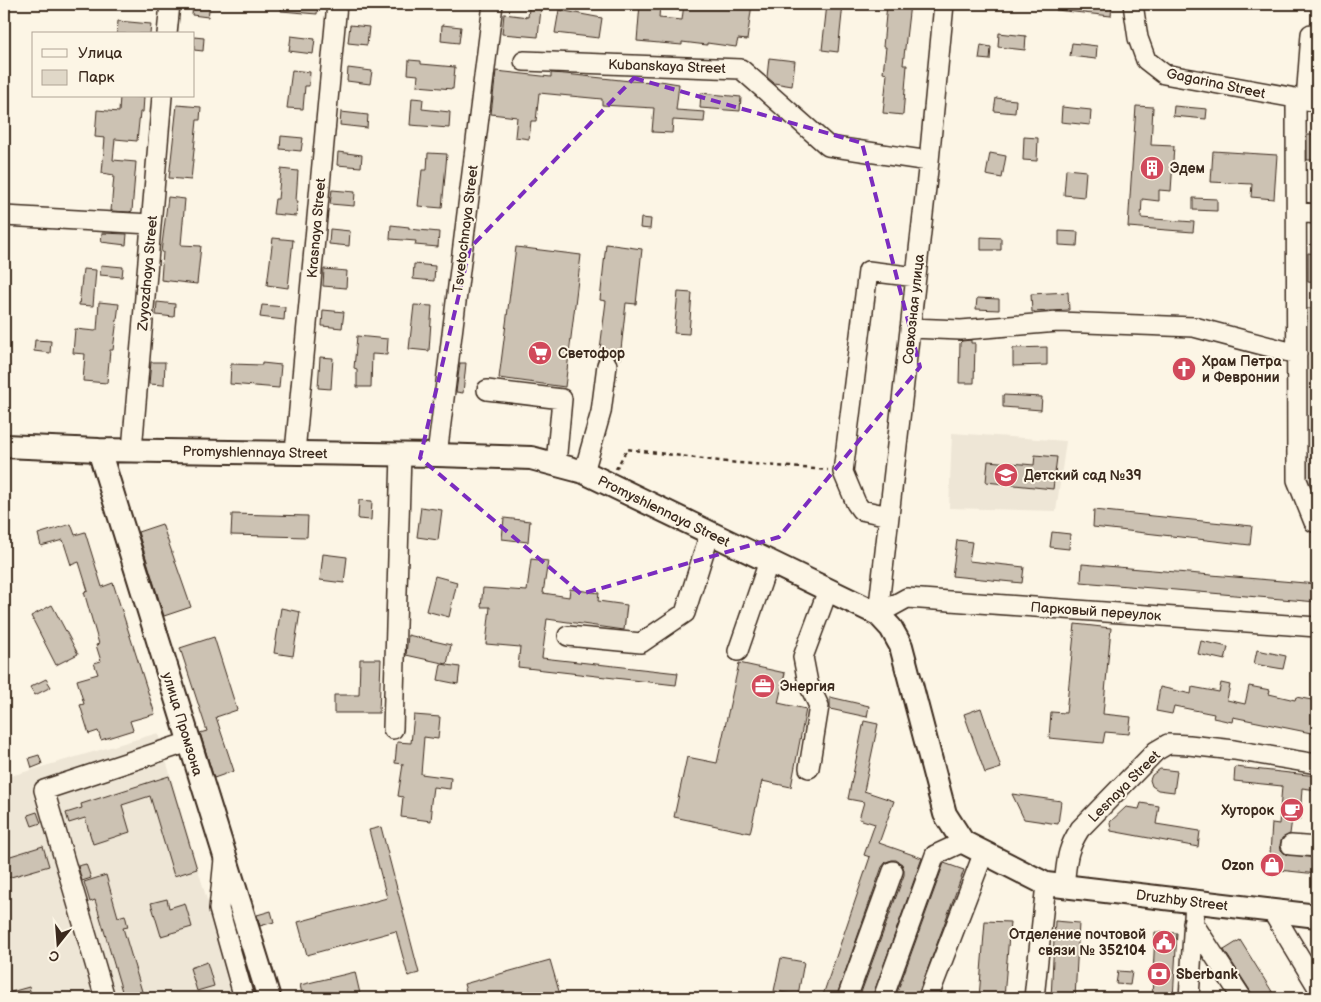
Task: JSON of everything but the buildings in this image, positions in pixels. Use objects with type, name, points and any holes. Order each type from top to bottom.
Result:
[{"type":"main road","name":"Promyshlennaya Street","points":[[4,446],[99,450],[437,454],[531,458],[584,472],[878,614],[891,628],[901,646],[945,814],[964,842],[1055,885]]},
{"type":"main road","name":"улица Промзона","points":[[99,450],[269,998]]},
{"type":"main road","name":"Druzhby Street","points":[[1055,885],[1194,912],[1272,911],[1317,916]]},
{"type":"street","points":[[167,32],[170,4]]},
{"type":"street","name":"Krasnaya Street","points":[[295,452],[337,4]]},
{"type":"street","name":"Tsvetochnaya Street","points":[[437,454],[493,4]]},
{"type":"street","name":"Совхозная улица","points":[[878,614],[929,161],[944,4]]},
{"type":"street","name":"Gagarina Street","points":[[1133,4],[1138,38],[1146,60],[1164,74],[1306,100]]},
{"type":"street","points":[[1314,522],[1297,480],[1297,212],[1311,34],[1317,34]]},
{"type":"street","name":"Kubanskaya Street","points":[[524,61],[740,69],[828,146],[929,161]]},
{"type":"street","name":"Zvyozdnaya Street","points":[[132,450],[162,98]]},
{"type":"street","points":[[1297,212],[1317,214]]},
{"type":"street","points":[[4,216],[151,224]]},
{"type":"street","points":[[890,516],[861,510],[856,503],[843,472],[868,271],[916,277]]},
{"type":"street","points":[[910,328],[961,330],[1058,322],[1194,327],[1297,354]]},
{"type":"street","points":[[584,472],[600,412],[607,365]]},
{"type":"street","points":[[488,390],[562,399],[556,464]]},
{"type":"street","points":[[393,729],[401,454]]},
{"type":"street","points":[[568,636],[641,643],[685,613],[710,533]]},
{"type":"street","points":[[738,651],[768,561]]},
{"type":"street","points":[[809,768],[819,706],[808,683],[803,658],[828,590]]},
{"type":"street","name":"Парковый переулок","points":[[878,614],[907,598],[1317,628]]},
{"type":"street","points":[[105,998],[44,790],[189,742]]},
{"type":"street","name":"Lesnaya Street","points":[[1055,885],[1067,858],[1071,843],[1080,829],[1156,751],[1168,744],[1234,750],[1317,764]]},
{"type":"street","points":[[883,998],[935,855],[964,842]]},
{"type":"street","points":[[1291,845],[1317,847]]},
{"type":"street","points":[[928,998],[984,852]]},
{"type":"street","points":[[224,855],[219,909],[244,998]]},
{"type":"street","points":[[846,998],[893,871]]},
{"type":"street","points":[[1034,998],[1055,885]]},
{"type":"street","points":[[1272,911],[1317,986]]},
{"type":"street","points":[[1189,998],[1194,912]]},
{"type":"street","points":[[1194,912],[1242,998]]},
{"type":"path","points":[[608,483],[627,449],[727,462],[843,472]]},
{"type":"highlighted area","points":[[634,78],[862,143],[920,367],[779,537],[581,594],[420,458],[470,248]]},
{"type":"shaded area","name":"Детский сад №39","points":[[952,433],[1066,441],[1056,511],[949,508]]},
{"type":"shaded area","points":[[158,733],[212,917],[230,913],[253,998],[4,998],[4,778]]},
{"type":"green space","points":[[1297,308],[1317,309],[1317,523],[1297,480]]},
{"type":"place","name":"Эдем","points":[[1152,168]]},
{"type":"place","name":"Светофор","points":[[540,353]]},
{"type":"place","name":"Храм Петра и Февронии","points":[[1184,369]]},
{"type":"place","name":"Детский сад №39","points":[[1006,475]]},
{"type":"place","name":"Энергия","points":[[763,686]]},
{"type":"place","name":"Хуторок","points":[[1292,810]]},
{"type":"place","name":"Ozon","points":[[1272,865]]},
{"type":"place","name":"Отделение почтовой связи № 352104","points":[[1164,942]]},
{"type":"place","name":"Sberbank","points":[[1159,974]]}]
